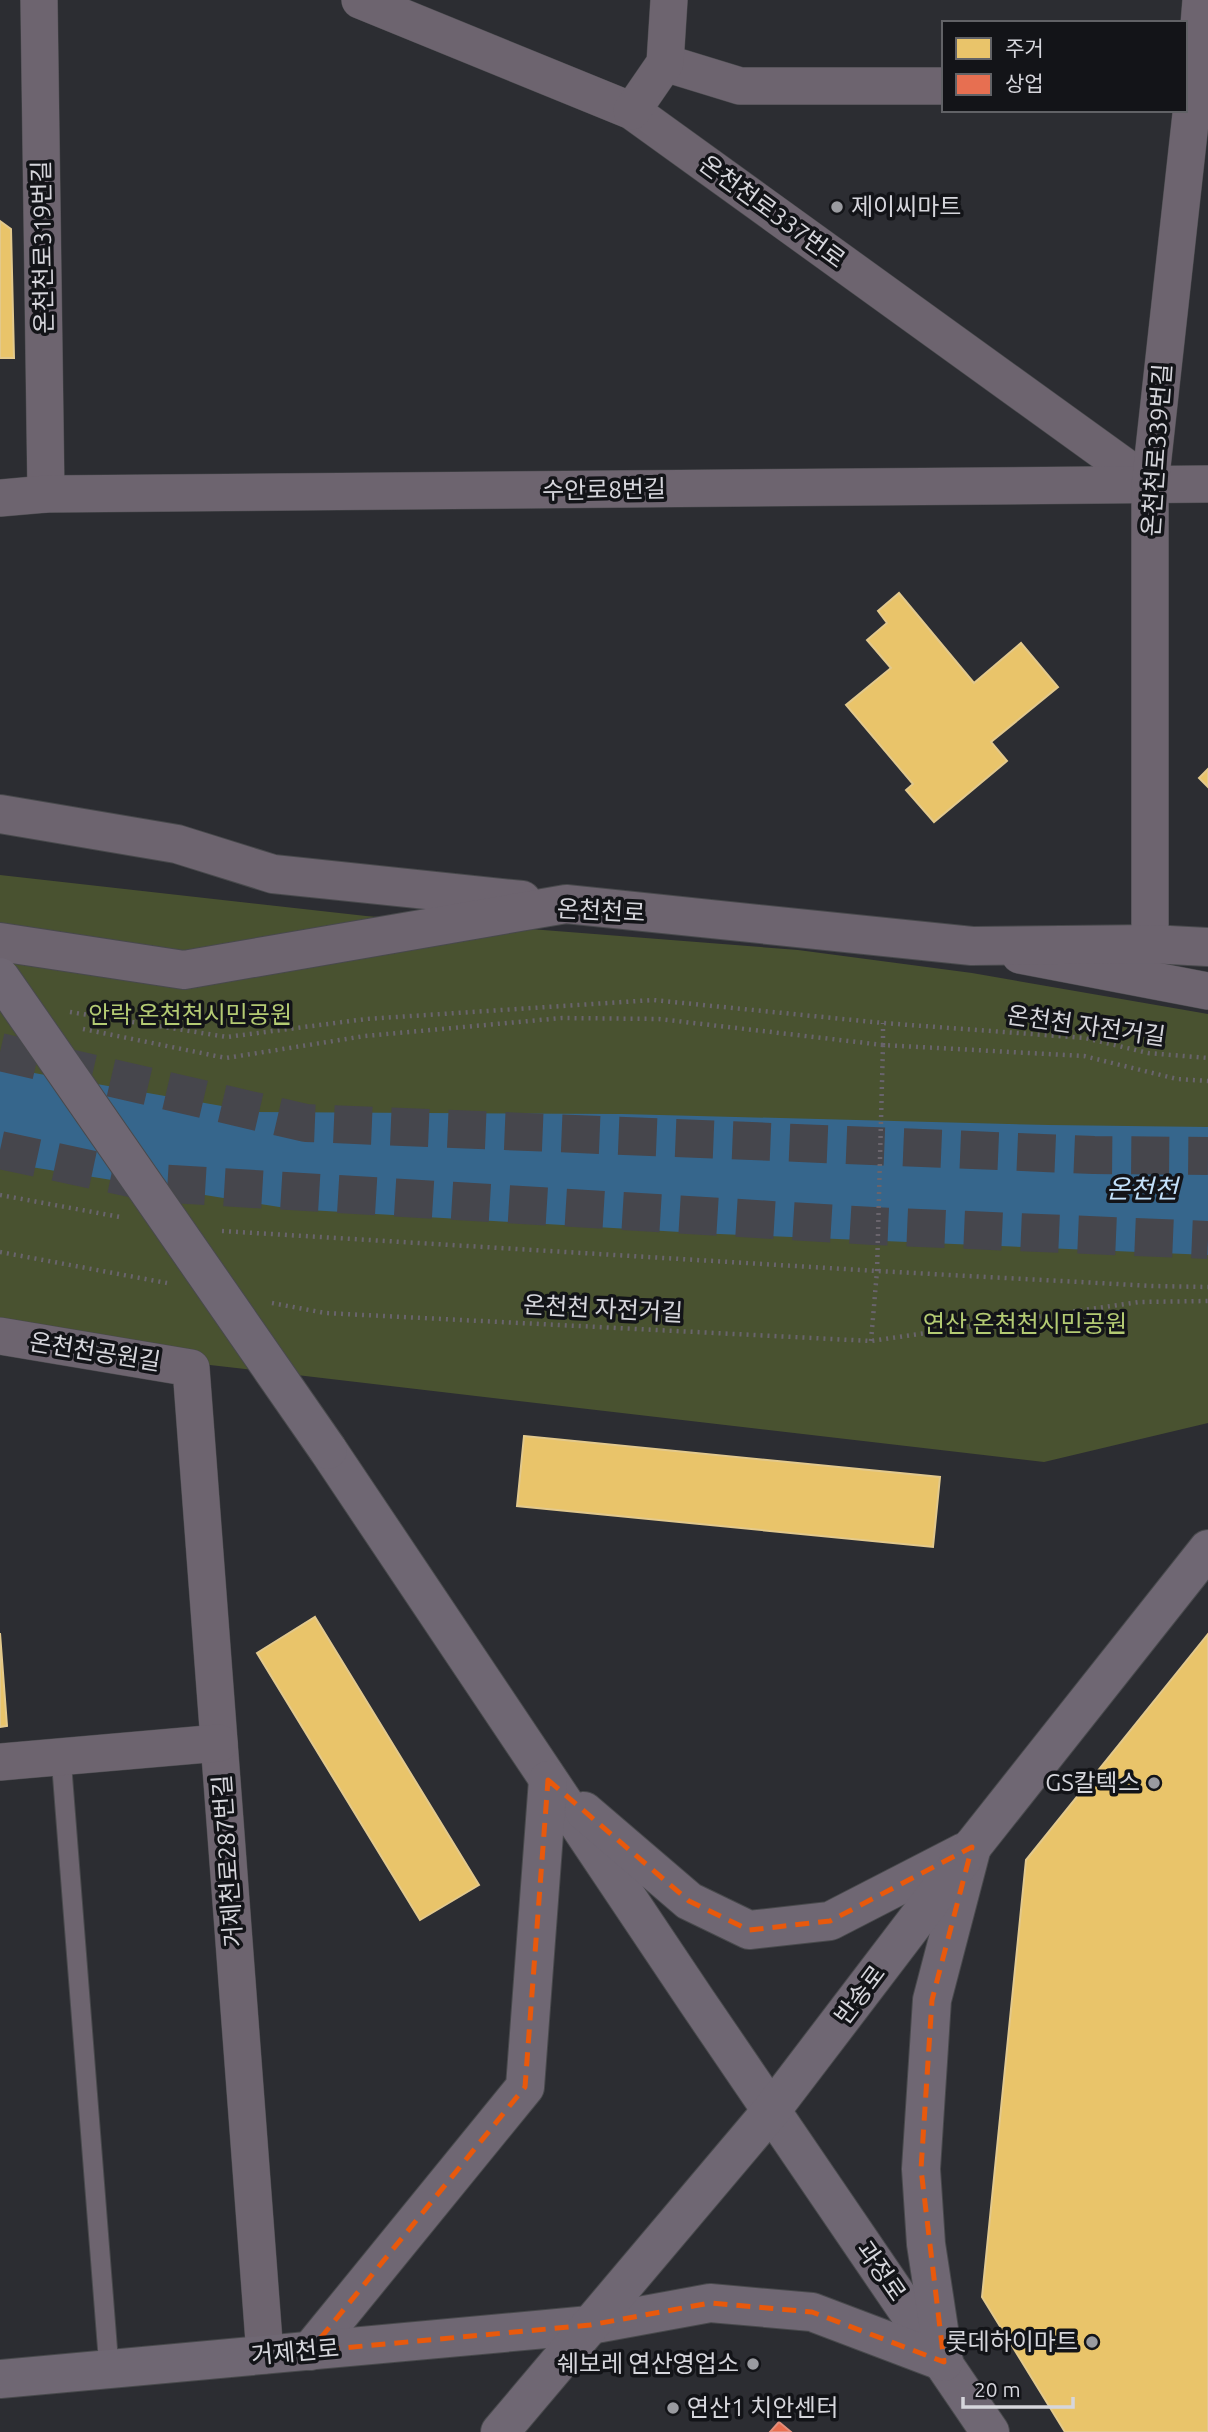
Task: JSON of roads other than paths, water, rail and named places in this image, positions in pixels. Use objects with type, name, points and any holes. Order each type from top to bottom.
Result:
[{"type":"main road","name":"과정로","points":[[0,977],[328,1450],[771,2111],[990,2432]]},
{"type":"main road","name":"반송로","points":[[500,2432],[771,2111],[972,1847],[1208,1549]]},
{"type":"main road","points":[[548,1780],[689,1901],[749,1930],[830,1921],[972,1847]]},
{"type":"main road","points":[[310,2351],[525,2087],[548,1780]]},
{"type":"main road","points":[[944,2362],[926,2244],[921,2169],[932,2000],[972,1847]]},
{"type":"main road","name":"거제천로","points":[[0,2379],[590,2325],[710,2303],[812,2312],[944,2362]]},
{"type":"street","name":"온천천로319번길","points":[[39,0],[46,495]]},
{"type":"street","name":"온천천로337번로","points":[[360,0],[632,111],[1150,485]]},
{"type":"street","points":[[632,111],[665,63],[669,0]]},
{"type":"street","name":"온천천로339번길","points":[[1150,944],[1150,485],[1196,87],[1201,0]]},
{"type":"street","points":[[665,63],[740,86],[942,86]]},
{"type":"street","name":"수안로8번길","points":[[0,498],[46,495],[1208,484]]},
{"type":"street","points":[[0,814],[177,844],[273,874],[566,904]]},
{"type":"street","name":"온천천로","points":[[0,943],[184,970],[566,904],[972,946],[1150,944],[1208,947]]},
{"type":"street","points":[[972,946],[1208,991]]},
{"type":"street","name":"온천천공원길","points":[[0,1336],[191,1368]]},
{"type":"street","name":"거제천로287번길","points":[[191,1368],[265,2355]]},
{"type":"street","points":[[0,1762],[219,1743]]},
{"type":"lane","points":[[61,1757],[109,2368]]},
{"type":"water","name":"온천천","points":[[0,1067],[256,1112],[622,1114],[1208,1127],[1208,1255],[697,1233],[292,1209],[0,1162]]},
{"type":"tunnel","points":[[0,1052],[306,1123],[1094,1155],[1208,1156]]},
{"type":"tunnel","points":[[0,1150],[154,1183],[873,1226],[1208,1240]]},
{"type":"place","name":"제이씨마트","points":[[837,207]]},
{"type":"place","name":"GS칼텍스","points":[[1154,1783]]},
{"type":"place","name":"롯데하이마트","points":[[1092,2342]]},
{"type":"place","name":"쉐보레 연산영업소","points":[[753,2364]]},
{"type":"place","name":"연산1 치안센터","points":[[673,2408]]},
{"type":"park label","name":"안락 온천천시민공원","points":[[190,1015]]},
{"type":"park label","name":"연산 온천천시민공원","points":[[1025,1324]]}]
